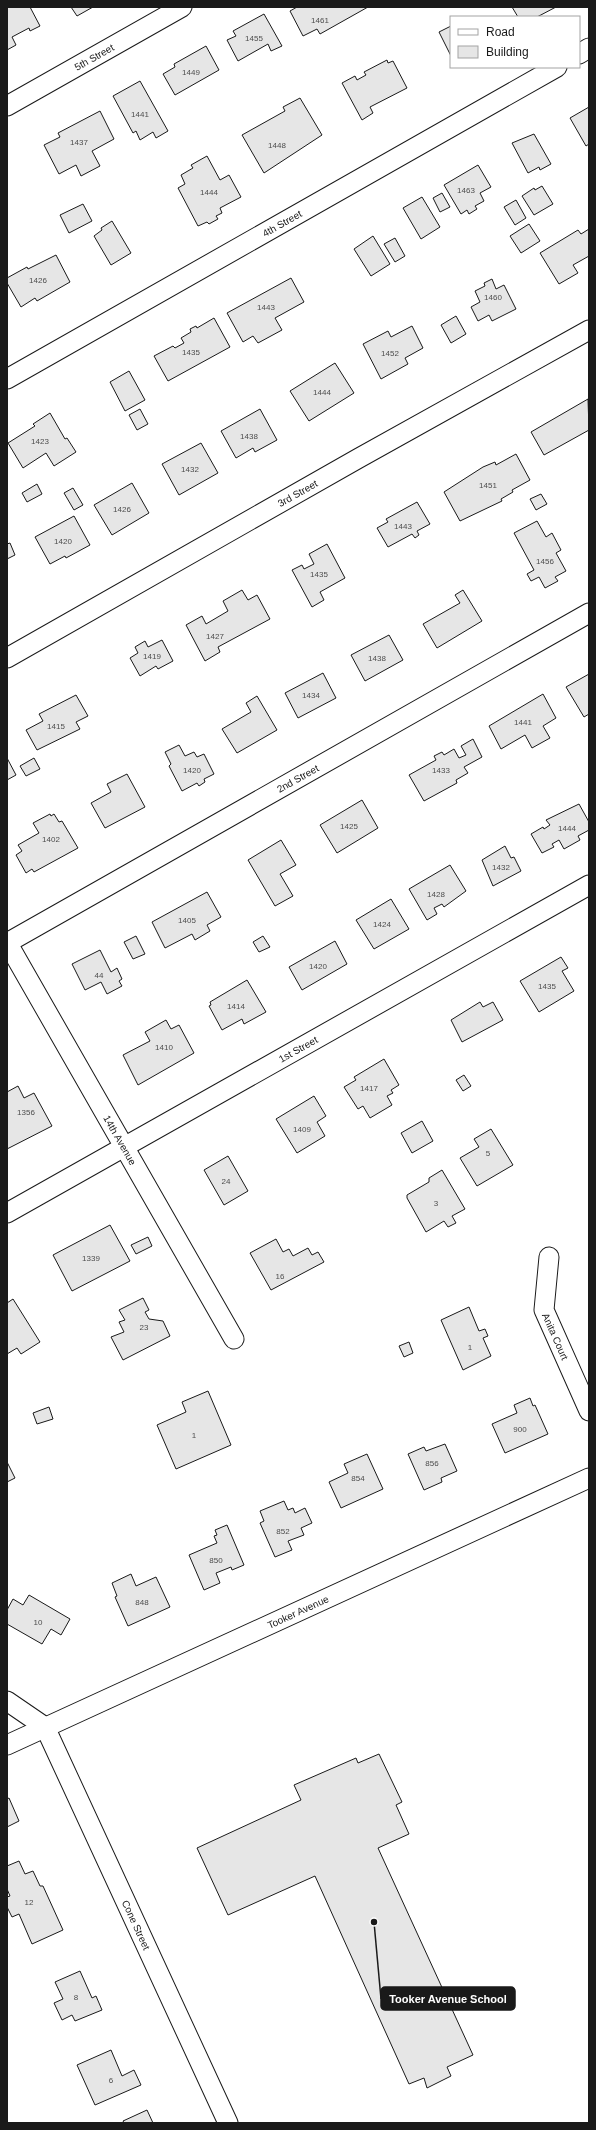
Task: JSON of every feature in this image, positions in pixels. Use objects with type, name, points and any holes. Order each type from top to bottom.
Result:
[{"type":"street","name":"5th Street","points":[[7,106],[182,7]]},
{"type":"street","points":[[580,53],[589,48]]},
{"type":"street","name":"4th Street","points":[[7,379],[554,68]]},
{"type":"street","name":"3rd Street","points":[[7,658],[359,458],[589,330]]},
{"type":"street","name":"2nd Street","points":[[7,942],[589,613]]},
{"type":"street","name":"1st Street","points":[[7,1213],[589,884]]},
{"type":"street","name":"14th Avenue","points":[[7,942],[234,1339]]},
{"type":"street","name":"Anita Court","points":[[549,1257],[544,1310],[589,1411]]},
{"type":"street","name":"Tooker Avenue","points":[[7,1745],[589,1478]]},
{"type":"street","points":[[7,1701],[45,1727]]},
{"type":"street","name":"Cone Street","points":[[45,1727],[228,2123]]},
{"type":"building","points":[[7,7],[30,7],[40,26],[30,31],[29,28],[12,37],[16,45],[7,50]]},
{"type":"building","points":[[71,7],[93,7],[77,16]]},
{"type":"building","points":[[297,7],[368,7],[320,34],[317,29],[303,36],[290,11]]},
{"type":"building","points":[[512,7],[556,7],[539,16],[517,16]]},
{"type":"building","points":[[264,14],[282,46],[271,51],[268,44],[238,61],[227,40],[236,36],[233,31]]},
{"type":"building","points":[[450,26],[450,54],[439,32]]},
{"type":"building","points":[[206,46],[219,70],[175,95],[163,74],[175,67],[174,64]]},
{"type":"building","points":[[387,60],[388,63],[393,61],[407,88],[370,107],[373,113],[362,120],[342,83],[355,76],[357,80],[366,75],[364,72]]},
{"type":"building","points":[[140,81],[168,131],[156,138],[153,132],[140,140],[136,131],[133,133],[113,96]]},
{"type":"building","points":[[300,98],[322,135],[264,173],[242,135],[285,111],[283,107]]},
{"type":"building","points":[[589,107],[589,144],[586,146],[570,118]]},
{"type":"building","points":[[100,111],[114,139],[92,151],[100,166],[81,176],[76,165],[59,174],[44,145],[60,137],[58,133]]},
{"type":"building","points":[[534,134],[551,164],[540,170],[539,167],[528,173],[512,143]]},
{"type":"building","points":[[207,156],[220,180],[229,175],[241,197],[220,208],[222,213],[216,216],[218,219],[209,224],[207,222],[198,226],[178,188],[185,184],[181,175],[193,168],[191,165]]},
{"type":"building","points":[[478,165],[491,187],[480,193],[484,201],[475,206],[477,209],[469,214],[467,210],[461,214],[444,185]]},
{"type":"building","points":[[542,186],[553,204],[534,215],[522,196],[534,188],[535,190]]},
{"type":"building","points":[[442,193],[450,207],[440,212],[433,198]]},
{"type":"building","points":[[422,197],[440,227],[421,239],[403,208]]},
{"type":"building","points":[[516,200],[526,218],[515,225],[504,207]]},
{"type":"building","points":[[83,204],[92,221],[69,233],[60,215]]},
{"type":"building","points":[[112,221],[131,253],[111,265],[94,236],[102,230],[101,228]]},
{"type":"building","points":[[529,224],[540,241],[521,253],[510,236]]},
{"type":"building","points":[[589,229],[589,256],[573,265],[578,273],[559,284],[540,253],[578,230],[581,234]]},
{"type":"building","points":[[373,236],[390,264],[371,276],[354,249]]},
{"type":"building","points":[[395,238],[405,256],[395,262],[384,244]]},
{"type":"building","points":[[56,255],[70,282],[37,301],[35,298],[21,307],[7,283],[7,278],[27,267],[28,269]]},
{"type":"building","points":[[291,278],[304,302],[275,318],[282,330],[258,343],[253,336],[243,342],[227,313]]},
{"type":"building","points":[[492,279],[496,289],[504,285],[516,309],[492,321],[489,315],[478,321],[471,307],[480,302],[475,291],[485,286],[484,283]]},
{"type":"building","points":[[456,316],[466,334],[451,343],[441,325]]},
{"type":"building","points":[[214,318],[230,347],[168,381],[154,356],[173,346],[175,348],[184,343],[181,338],[191,332],[190,329],[196,326],[197,328]]},
{"type":"building","points":[[412,326],[423,348],[405,358],[408,364],[381,379],[363,344],[388,331],[391,337]]},
{"type":"building","points":[[335,363],[354,393],[309,421],[290,391]]},
{"type":"building","points":[[129,371],[145,400],[125,411],[110,382]]},
{"type":"building","points":[[588,399],[589,430],[544,455],[531,432]]},
{"type":"building","points":[[140,409],[148,424],[137,430],[129,415]]},
{"type":"building","points":[[260,409],[277,440],[255,452],[253,448],[236,458],[221,431]]},
{"type":"building","points":[[50,413],[65,439],[67,438],[76,452],[54,466],[46,453],[23,468],[8,443],[35,426],[33,424]]},
{"type":"building","points":[[201,443],[218,473],[179,495],[162,464]]},
{"type":"building","points":[[516,454],[530,480],[512,490],[513,492],[501,499],[502,501],[460,521],[444,492],[483,467],[495,462],[496,465]]},
{"type":"building","points":[[132,483],[149,513],[112,535],[94,505]]},
{"type":"building","points":[[37,484],[42,494],[27,502],[22,493]]},
{"type":"building","points":[[73,488],[83,505],[74,510],[64,493]]},
{"type":"building","points":[[541,494],[547,504],[536,510],[530,499]]},
{"type":"building","points":[[417,502],[430,524],[417,531],[419,535],[415,538],[412,534],[388,547],[377,528],[388,522],[386,519]]},
{"type":"building","points":[[74,516],[90,545],[66,558],[65,556],[50,564],[35,537]]},
{"type":"building","points":[[537,521],[546,537],[552,533],[561,550],[556,553],[566,571],[555,577],[558,581],[545,588],[539,577],[531,581],[527,574],[534,570],[514,533]]},
{"type":"building","points":[[10,543],[15,555],[7,559],[7,544]]},
{"type":"building","points":[[327,544],[345,578],[320,592],[324,600],[312,607],[292,570],[302,565],[304,569],[314,564],[309,554]]},
{"type":"building","points":[[242,590],[248,600],[257,595],[270,619],[218,647],[220,652],[205,661],[186,625],[202,616],[206,624],[228,611],[223,601]]},
{"type":"building","points":[[463,590],[482,621],[437,648],[423,624],[460,603],[455,595]]},
{"type":"building","points":[[389,635],[403,660],[365,681],[351,655]]},
{"type":"building","points":[[162,640],[173,661],[158,669],[156,666],[140,676],[130,658],[138,653],[135,647],[145,641],[148,647]]},
{"type":"building","points":[[323,673],[336,698],[298,718],[285,693]]},
{"type":"building","points":[[589,674],[589,714],[584,717],[566,687]]},
{"type":"building","points":[[543,694],[556,718],[543,726],[550,738],[532,748],[525,735],[501,749],[489,726]]},
{"type":"building","points":[[76,695],[88,716],[76,722],[80,729],[37,750],[26,730],[43,721],[39,714]]},
{"type":"building","points":[[257,696],[277,730],[237,753],[222,729],[251,712],[246,703]]},
{"type":"building","points":[[473,739],[482,757],[464,767],[468,773],[456,780],[457,783],[424,801],[409,775],[436,760],[434,756],[442,752],[444,755],[454,749],[459,758],[466,755],[461,746]]},
{"type":"building","points":[[179,745],[185,756],[194,752],[197,757],[204,754],[214,774],[204,779],[205,782],[199,786],[197,783],[182,791],[169,766],[171,764],[165,752]]},
{"type":"building","points":[[7,758],[16,775],[7,780]]},
{"type":"building","points":[[34,758],[40,769],[26,776],[20,766]]},
{"type":"building","points":[[127,774],[145,807],[105,828],[91,803],[111,792],[107,784]]},
{"type":"building","points":[[362,800],[378,828],[337,853],[320,825]]},
{"type":"building","points":[[579,804],[589,822],[589,830],[578,836],[580,840],[564,849],[559,840],[552,844],[554,847],[542,853],[531,834],[550,825],[546,820]]},
{"type":"building","points":[[50,814],[51,816],[54,814],[59,822],[62,821],[78,848],[34,872],[32,869],[26,873],[16,855],[22,851],[18,845],[39,833],[33,823]]},
{"type":"building","points":[[281,840],[296,865],[280,874],[293,896],[275,906],[248,860]]},
{"type":"building","points":[[505,846],[511,858],[514,857],[521,871],[493,886],[482,860]]},
{"type":"building","points":[[450,865],[466,891],[444,907],[442,904],[434,908],[437,914],[427,920],[409,889]]},
{"type":"building","points":[[207,892],[221,917],[207,925],[210,931],[195,940],[192,934],[165,948],[152,922]]},
{"type":"building","points":[[391,899],[409,929],[374,949],[356,920]]},
{"type":"building","points":[[136,936],[145,954],[133,959],[124,942]]},
{"type":"building","points":[[263,936],[270,947],[259,952],[253,942]]},
{"type":"building","points":[[335,941],[347,964],[302,990],[289,967]]},
{"type":"building","points":[[100,950],[111,972],[117,968],[122,979],[119,981],[122,986],[107,994],[101,982],[85,990],[72,964]]},
{"type":"building","points":[[561,957],[568,968],[562,971],[574,991],[539,1012],[520,981]]},
{"type":"building","points":[[247,980],[266,1012],[244,1024],[242,1019],[222,1030],[209,1006],[211,1005],[210,1002]]},
{"type":"building","points":[[480,1002],[483,1007],[493,1002],[503,1020],[462,1042],[451,1020]]},
{"type":"building","points":[[166,1020],[171,1029],[179,1025],[194,1053],[138,1085],[123,1055],[150,1041],[145,1032]]},
{"type":"building","points":[[384,1059],[399,1085],[391,1090],[393,1093],[387,1096],[392,1105],[370,1118],[363,1106],[358,1109],[344,1087],[356,1080],[354,1077]]},
{"type":"building","points":[[464,1075],[471,1086],[463,1091],[456,1080]]},
{"type":"building","points":[[18,1086],[24,1098],[34,1093],[52,1126],[7,1149],[7,1092]]},
{"type":"building","points":[[314,1096],[326,1116],[317,1122],[325,1136],[297,1153],[276,1119]]},
{"type":"building","points":[[422,1121],[433,1141],[412,1153],[401,1133]]},
{"type":"building","points":[[491,1129],[513,1165],[477,1186],[460,1158],[479,1147],[474,1139]]},
{"type":"building","points":[[228,1156],[248,1191],[224,1205],[204,1170]]},
{"type":"building","points":[[442,1170],[465,1209],[452,1216],[456,1223],[448,1227],[444,1221],[426,1232],[407,1198],[407,1195],[429,1182],[429,1178]]},
{"type":"building","points":[[110,1225],[130,1261],[72,1291],[53,1255]]},
{"type":"building","points":[[148,1237],[152,1246],[136,1254],[131,1245]]},
{"type":"building","points":[[276,1239],[283,1252],[289,1249],[293,1256],[308,1248],[312,1255],[318,1252],[324,1262],[271,1290],[250,1253]]},
{"type":"building","points":[[143,1298],[149,1310],[145,1312],[149,1319],[163,1321],[170,1336],[123,1360],[111,1337],[124,1332],[119,1322],[125,1320],[119,1310]]},
{"type":"building","points":[[13,1299],[40,1342],[21,1354],[17,1348],[7,1354],[7,1303]]},
{"type":"building","points":[[469,1307],[479,1331],[485,1329],[488,1336],[483,1338],[491,1356],[463,1370],[441,1320]]},
{"type":"building","points":[[409,1342],[413,1353],[404,1357],[399,1346]]},
{"type":"building","points":[[208,1391],[231,1445],[176,1469],[157,1425],[186,1412],[182,1402]]},
{"type":"building","points":[[530,1398],[533,1406],[535,1405],[548,1434],[505,1453],[492,1424],[517,1413],[514,1405]]},
{"type":"building","points":[[49,1407],[53,1419],[37,1424],[33,1413]]},
{"type":"building","points":[[445,1444],[457,1471],[441,1478],[442,1482],[424,1490],[408,1454],[424,1447],[426,1451]]},
{"type":"building","points":[[367,1454],[383,1489],[341,1508],[329,1482],[348,1473],[344,1464]]},
{"type":"building","points":[[7,1462],[15,1478],[7,1482]]},
{"type":"building","points":[[284,1501],[288,1510],[293,1508],[295,1513],[305,1508],[312,1523],[301,1528],[304,1535],[288,1541],[292,1550],[275,1557],[260,1523],[264,1521],[260,1511]]},
{"type":"building","points":[[227,1525],[244,1565],[232,1570],[231,1567],[216,1573],[220,1583],[204,1590],[189,1555],[217,1543],[214,1536],[217,1535],[215,1530]]},
{"type":"building","points":[[131,1574],[136,1586],[156,1577],[170,1607],[128,1626],[115,1597],[117,1596],[112,1583]]},
{"type":"building","points":[[29,1595],[70,1619],[61,1635],[51,1629],[42,1644],[7,1624],[7,1610],[13,1599],[23,1605]]},
{"type":"building","points":[[379,1754],[402,1802],[396,1805],[409,1834],[378,1848],[473,2055],[447,2067],[451,2076],[427,2088],[424,2078],[409,2084],[315,1876],[228,1915],[197,1848],[301,1800],[294,1785],[356,1758],[358,1763]]},
{"type":"building","points":[[9,1798],[19,1821],[7,1827],[7,1799]]},
{"type":"building","points":[[19,1861],[25,1874],[33,1871],[40,1886],[43,1886],[63,1930],[32,1944],[19,1914],[12,1917],[7,1907],[7,1897],[10,1896],[7,1889],[7,1866]]},
{"type":"building","points":[[80,1971],[92,1998],[96,1996],[102,2010],[75,2021],[72,2015],[62,2020],[54,2003],[63,1999],[55,1982]]},
{"type":"building","points":[[111,2050],[122,2076],[134,2070],[141,2085],[95,2105],[77,2065]]},
{"type":"building","points":[[147,2110],[153,2123],[124,2123],[123,2121]]},
{"type":"place","name":"Tooker Avenue School","points":[[374,1922]]}]
